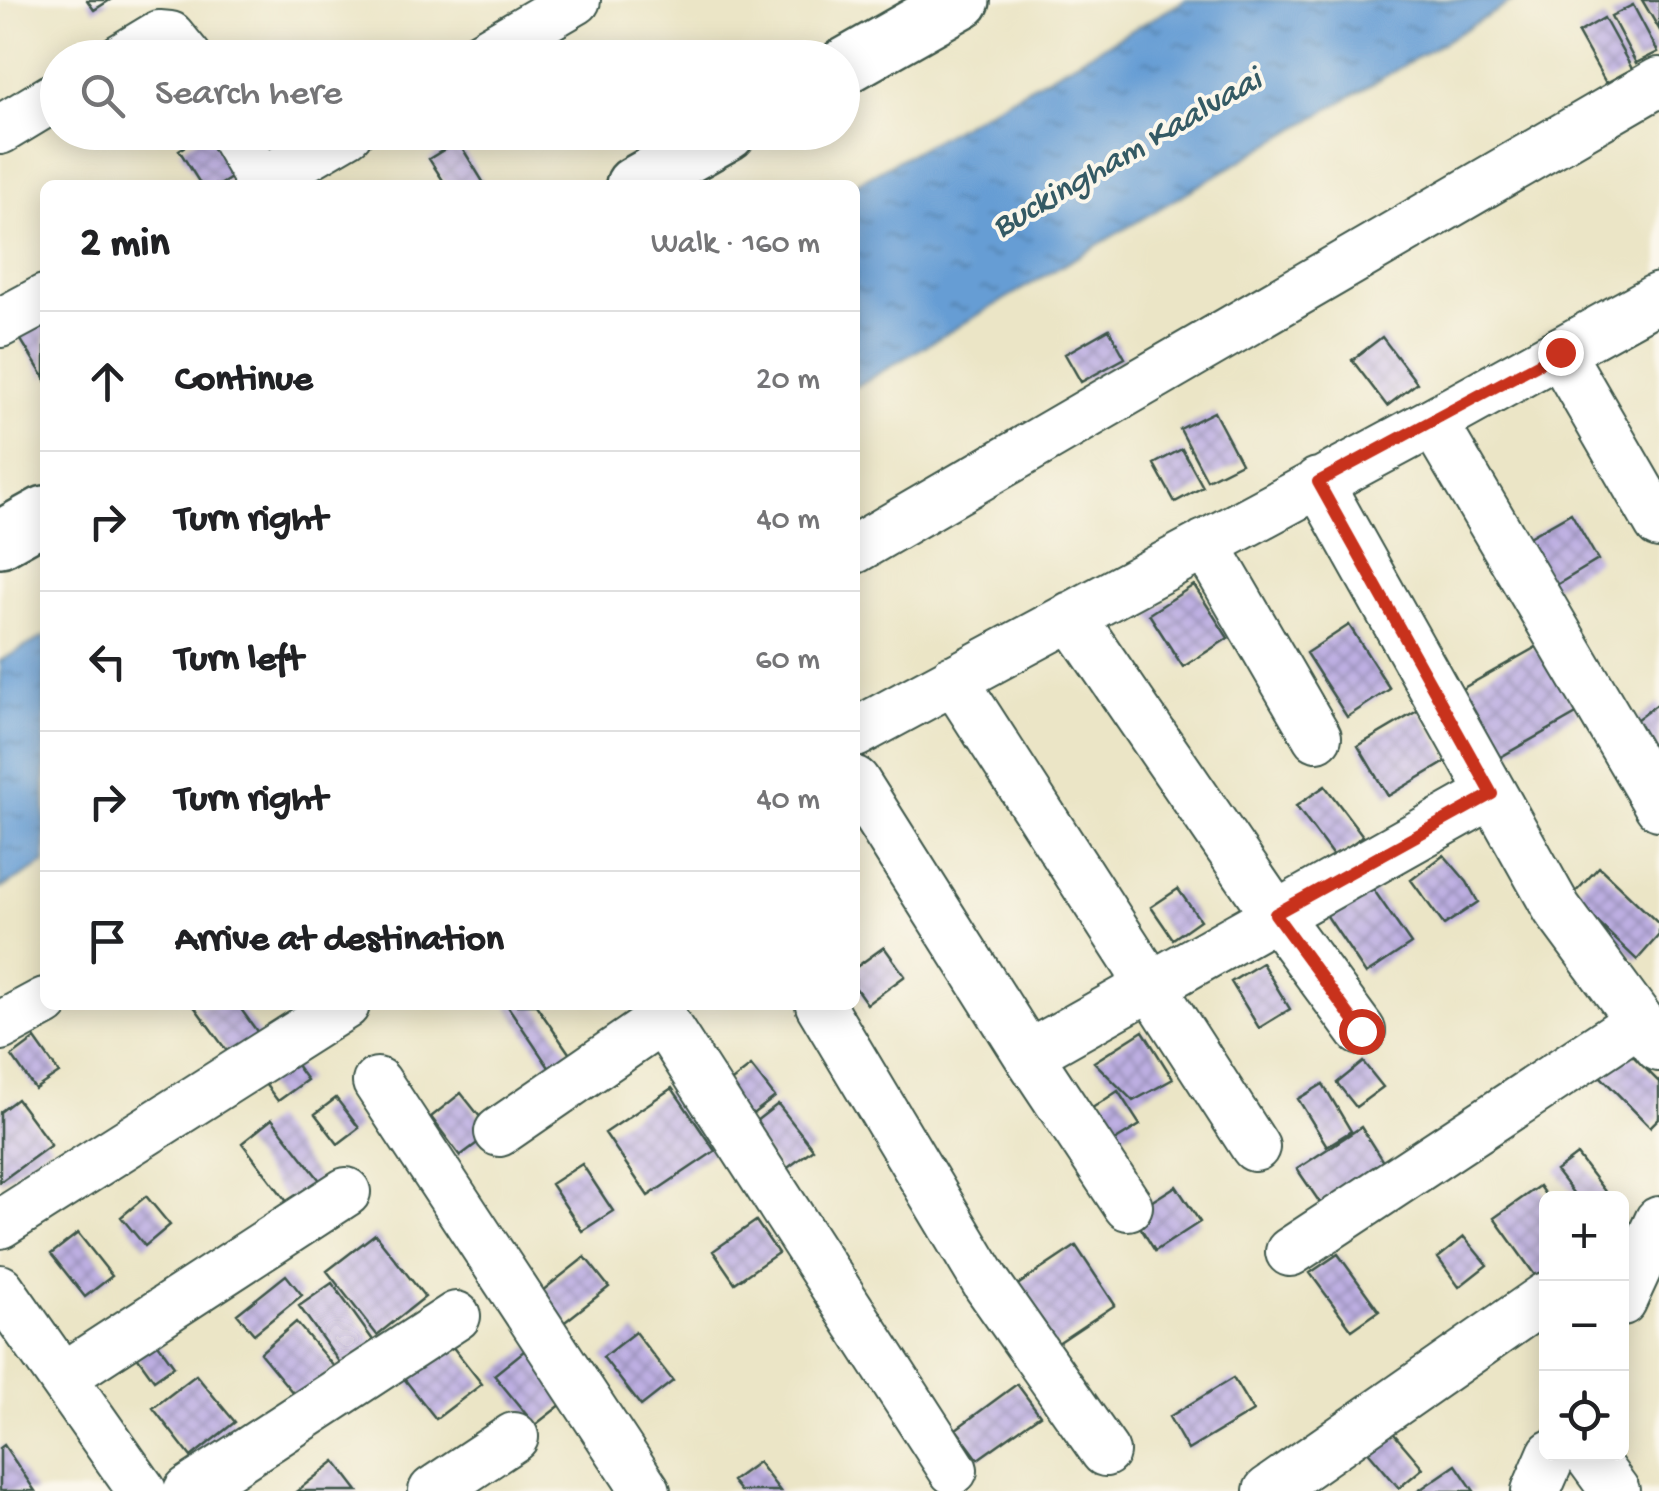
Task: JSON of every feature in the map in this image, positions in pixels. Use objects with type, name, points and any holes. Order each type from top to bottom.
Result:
[{"type":"street","points":[[508,40],[576,0]]},
{"type":"street","points":[[860,58],[962,0]]},
{"type":"street","points":[[150,40],[158,35],[173,40]]},
{"type":"street","points":[[860,546],[1659,82]]},
{"type":"street","points":[[0,130],[40,107]]},
{"type":"street","points":[[241,150],[257,180]]},
{"type":"street","points":[[266,180],[317,150]]},
{"type":"street","points":[[643,180],[696,150]]},
{"type":"street","points":[[860,731],[1659,297]]},
{"type":"street","points":[[0,323],[40,302]]},
{"type":"street","points":[[1560,352],[1659,524]]},
{"type":"street","points":[[1433,422],[1659,806]]},
{"type":"street","points":[[1290,1252],[1649,1034],[1557,909],[1318,482]]},
{"type":"street","points":[[0,539],[40,517]]},
{"type":"street","points":[[1205,544],[1316,737]]},
{"type":"street","points":[[1071,616],[1275,914],[1361,1031]]},
{"type":"street","points":[[953,678],[1255,1147]]},
{"type":"street","points":[[860,788],[1128,1206]]},
{"type":"street","points":[[1028,1055],[1492,794]]},
{"type":"street","points":[[0,1026],[40,1005]]},
{"type":"street","points":[[0,1224],[337,1010]]},
{"type":"street","points":[[823,1010],[986,1284],[1105,1452]]},
{"type":"street","points":[[499,1132],[658,1012],[953,1470]]},
{"type":"street","points":[[377,1082],[646,1491]]},
{"type":"street","points":[[62,1378],[346,1192]]},
{"type":"street","points":[[1629,1239],[1659,1220]]},
{"type":"street","points":[[1629,1286],[1659,1220]]},
{"type":"street","points":[[0,1289],[134,1488]]},
{"type":"street","points":[[1268,1491],[1539,1301]]},
{"type":"street","points":[[188,1491],[456,1316]]},
{"type":"street","points":[[433,1491],[514,1437]]},
{"type":"street","points":[[1536,1491],[1549,1461]]},
{"type":"street","points":[[1593,1461],[1616,1491]]},
{"type":"water","name":"Buckingham Kaalvaai","points":[[1186,0],[1515,0],[860,384],[860,182]]},
{"type":"water","points":[[40,639],[40,866],[0,889],[0,661]]},
{"type":"building","points":[[87,0],[110,0],[94,10]]},
{"type":"building","points":[[1642,0],[1659,0],[1659,29]]},
{"type":"building","points":[[1633,5],[1658,52],[1636,63],[1611,16]]},
{"type":"building","points":[[1604,18],[1632,69],[1606,83],[1578,33]]},
{"type":"building","points":[[179,150],[222,150],[239,173],[228,180],[198,180]]},
{"type":"building","points":[[444,150],[464,150],[482,180],[443,180],[429,159]]},
{"type":"building","points":[[40,311],[40,371],[13,327]]},
{"type":"building","points":[[1109,329],[1125,358],[1081,382],[1065,354]]},
{"type":"building","points":[[1382,337],[1417,383],[1387,406],[1352,360]]},
{"type":"building","points":[[1214,412],[1241,463],[1207,480],[1180,429]]},
{"type":"building","points":[[1182,449],[1203,487],[1175,502],[1154,464]]},
{"type":"building","points":[[1571,513],[1598,560],[1548,590],[1520,542]]},
{"type":"building","points":[[1194,585],[1228,638],[1183,667],[1149,614]]},
{"type":"building","points":[[1349,625],[1390,689],[1347,717],[1306,653]]},
{"type":"building","points":[[1540,645],[1578,713],[1483,767],[1444,699]]},
{"type":"building","points":[[1659,703],[1659,774],[1625,728]]},
{"type":"building","points":[[1419,710],[1449,760],[1388,796],[1358,746]]},
{"type":"building","points":[[1325,786],[1363,836],[1334,857],[1296,806]]},
{"type":"building","points":[[1444,855],[1478,902],[1444,925],[1411,880]]},
{"type":"building","points":[[1599,867],[1659,924],[1659,935],[1637,960],[1571,897]]},
{"type":"building","points":[[1369,883],[1411,944],[1366,974],[1325,913]]},
{"type":"building","points":[[1178,889],[1200,920],[1173,939],[1151,907]]},
{"type":"building","points":[[884,947],[905,976],[867,1004],[860,994],[860,964]]},
{"type":"building","points":[[1262,963],[1290,1009],[1259,1028],[1231,982]]},
{"type":"building","points":[[197,1010],[242,1010],[261,1037],[232,1058]]},
{"type":"building","points":[[510,1010],[539,1010],[571,1056],[550,1069]]},
{"type":"building","points":[[1143,1031],[1173,1079],[1133,1101],[1094,1062]]},
{"type":"building","points":[[35,1039],[59,1073],[35,1089],[12,1056]]},
{"type":"building","points":[[1626,1049],[1659,1082],[1659,1118],[1650,1127],[1599,1075]]},
{"type":"building","points":[[285,1050],[307,1080],[278,1101],[256,1072]]},
{"type":"building","points":[[1363,1062],[1383,1087],[1356,1107],[1337,1083]]},
{"type":"building","points":[[751,1066],[775,1097],[738,1125],[714,1095]]},
{"type":"building","points":[[1323,1084],[1351,1131],[1327,1146],[1298,1099]]},
{"type":"building","points":[[672,1088],[715,1151],[648,1196],[605,1133]]},
{"type":"building","points":[[1118,1091],[1140,1125],[1098,1151],[1077,1118]]},
{"type":"building","points":[[461,1093],[492,1132],[460,1156],[431,1117]]},
{"type":"building","points":[[336,1098],[359,1128],[338,1144],[315,1114]]},
{"type":"building","points":[[17,1099],[51,1145],[0,1182],[0,1112]]},
{"type":"building","points":[[778,1104],[813,1149],[781,1173],[747,1128]]},
{"type":"building","points":[[272,1119],[322,1183],[291,1207],[242,1143]]},
{"type":"building","points":[[1361,1127],[1392,1176],[1329,1216],[1297,1169]]},
{"type":"building","points":[[1577,1155],[1605,1191],[1572,1191],[1556,1171]]},
{"type":"building","points":[[582,1164],[613,1211],[582,1231],[551,1184]]},
{"type":"building","points":[[1176,1186],[1200,1222],[1155,1251],[1132,1214]]},
{"type":"building","points":[[1539,1186],[1542,1191],[1539,1191],[1539,1281],[1494,1218]]},
{"type":"building","points":[[146,1196],[170,1225],[145,1246],[121,1217]]},
{"type":"building","points":[[756,1221],[778,1253],[735,1283],[713,1251]]},
{"type":"building","points":[[78,1233],[112,1276],[85,1297],[51,1254]]},
{"type":"building","points":[[375,1234],[425,1297],[377,1335],[327,1271]]},
{"type":"building","points":[[1464,1237],[1487,1265],[1459,1287],[1438,1258]]},
{"type":"building","points":[[1076,1246],[1115,1305],[1043,1353],[1004,1294]]},
{"type":"building","points":[[1338,1254],[1379,1311],[1352,1330],[1310,1273]]},
{"type":"building","points":[[585,1257],[609,1287],[561,1325],[537,1295]]},
{"type":"building","points":[[286,1275],[302,1295],[254,1334],[237,1314]]},
{"type":"building","points":[[332,1283],[375,1343],[342,1366],[299,1306]]},
{"type":"building","points":[[296,1322],[335,1368],[298,1399],[260,1353]]},
{"type":"building","points":[[635,1332],[673,1381],[641,1406],[603,1357]]},
{"type":"building","points":[[156,1341],[174,1366],[154,1380],[136,1355]]},
{"type":"building","points":[[448,1341],[482,1384],[436,1419],[402,1376]]},
{"type":"building","points":[[530,1346],[571,1397],[535,1425],[494,1375]]},
{"type":"building","points":[[196,1375],[235,1422],[191,1457],[153,1408]]},
{"type":"building","points":[[1233,1378],[1253,1411],[1188,1450],[1169,1417]]},
{"type":"building","points":[[1017,1384],[1040,1415],[978,1459],[956,1429]]},
{"type":"building","points":[[1383,1421],[1423,1468],[1399,1488],[1359,1441]]},
{"type":"building","points":[[4,1445],[35,1491],[0,1491],[0,1448]]},
{"type":"building","points":[[335,1461],[358,1491],[297,1491]]},
{"type":"building","points":[[758,1462],[780,1491],[740,1491],[732,1481]]},
{"type":"building","points":[[1456,1465],[1474,1491],[1418,1491]]},
{"type":"route","points":[[1361,1031],[1275,914],[1492,794],[1318,482],[1560,352]]}]
